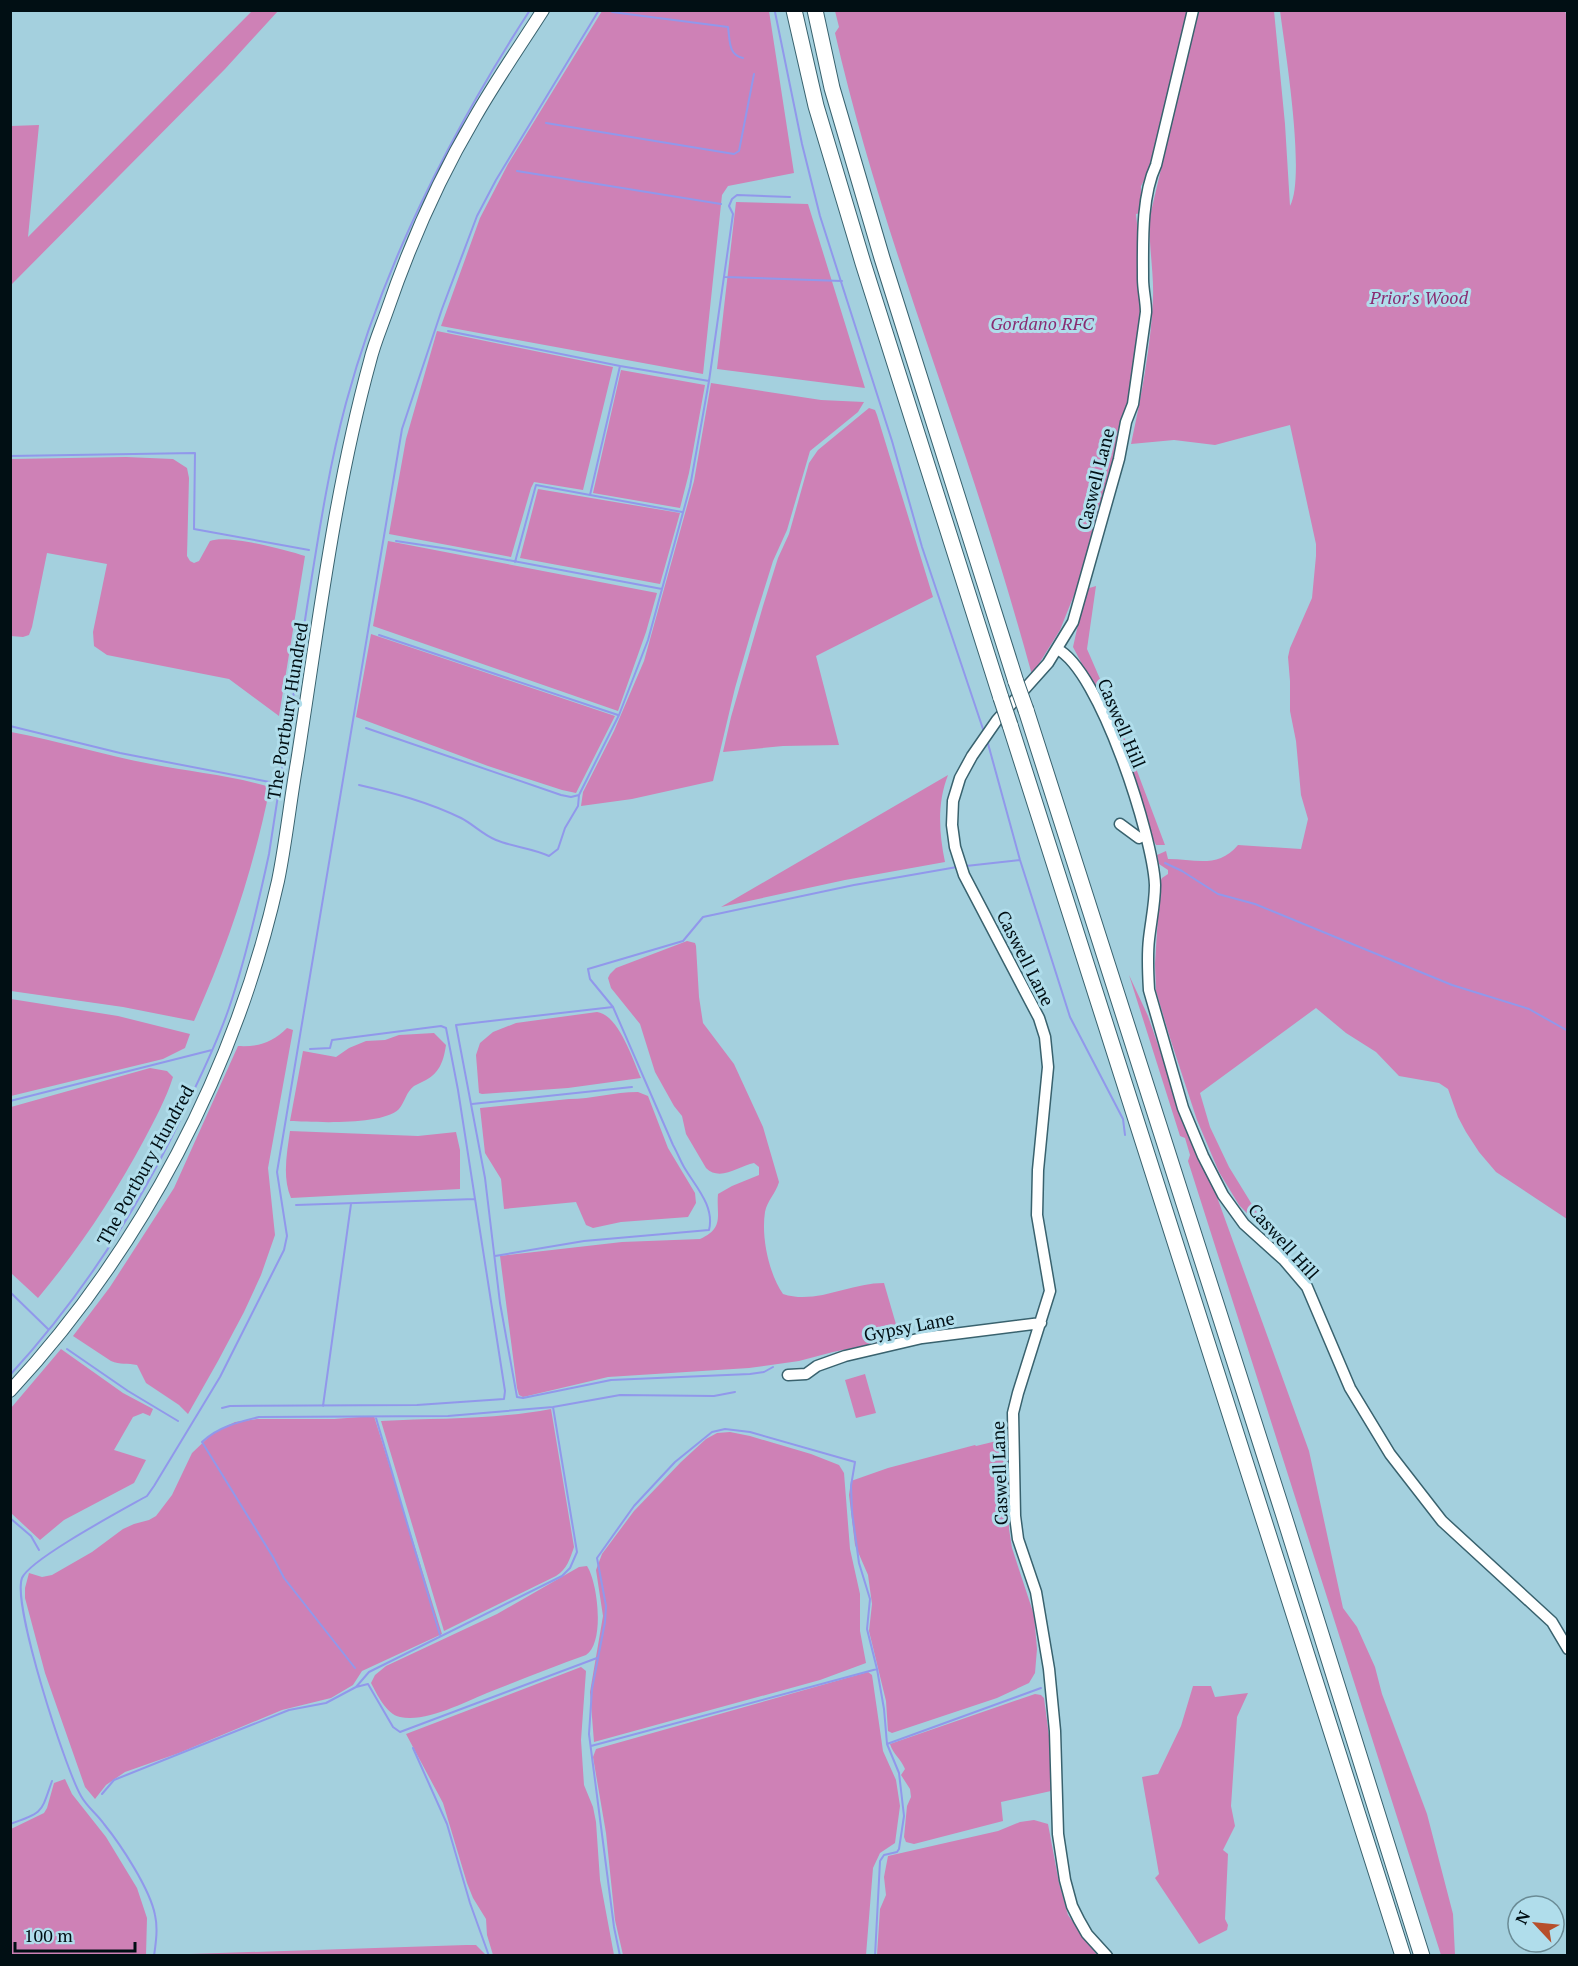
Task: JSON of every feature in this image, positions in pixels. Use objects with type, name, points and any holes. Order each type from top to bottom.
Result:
[{"type":"highway","points":[[794,10],[816,106],[863,263],[1403,1956]]},
{"type":"highway","points":[[815,10],[832,88],[882,258],[1284,1516],[1422,1956]]},
{"type":"main road","name":"The Portbury Hundred","points":[[10,1391],[62,1330],[120,1252],[194,1120],[225,1050],[258,955],[278,880],[345,460],[371,357],[399,277],[428,205],[474,119],[543,10]]},
{"type":"street","name":"Caswell Lane","points":[[1107,1956],[1087,1934],[1072,1906],[1066,1887],[1058,1834],[1049,1669],[1036,1592],[1022,1553],[1016,1526],[1013,1413],[1050,1290],[1037,1215],[1038,1170],[1048,1066],[1045,1037],[1039,1018],[964,875],[955,848],[952,825],[953,801],[960,778],[972,756],[997,720],[1033,681],[1058,649],[1072,622],[1119,459],[1126,422],[1133,404],[1146,312],[1143,282],[1144,222],[1148,186],[1156,165],[1193,10]]},
{"type":"street","name":"Caswell Hill","points":[[1058,649],[1079,668],[1107,720],[1142,820],[1152,858],[1155,884],[1148,960],[1149,990],[1183,1108],[1203,1156],[1218,1185],[1244,1224],[1284,1260],[1307,1287],[1350,1388],[1390,1454],[1442,1521],[1552,1622],[1568,1649]]},
{"type":"street","points":[[1139,838],[1123,826],[1137,824],[1142,820]]},
{"type":"street","name":"Gypsy Lane","points":[[788,1376],[806,1374],[817,1366],[851,1354],[922,1338],[1041,1323]]},
{"type":"green space","points":[[252,11],[278,11],[225,69],[11,285],[11,126],[39,125],[28,237]]},
{"type":"green space","points":[[602,11],[769,11],[794,173],[728,186],[722,195],[703,374],[441,326],[480,218],[508,164]]},
{"type":"green space","name":"Gordano RFC","points":[[835,11],[1187,11],[1154,161],[1141,186],[1141,213],[1136,214],[1140,253],[1138,285],[1142,303],[1132,390],[1080,580],[1060,630],[1032,675],[984,512],[863,141],[835,33],[839,27]]},
{"type":"green space","name":"Prior's Wood","points":[[1198,11],[1274,11],[1290,206],[1296,169],[1295,142],[1290,82],[1280,11],[1565,11],[1568,21],[1567,1219],[1496,1172],[1466,1132],[1448,1089],[1439,1083],[1399,1076],[1376,1052],[1346,1033],[1316,1008],[1200,1093],[1210,1127],[1229,1167],[1275,1242],[1239,1205],[1219,1172],[1197,1120],[1170,1038],[1156,991],[1155,964],[1160,882],[1168,874],[1168,870],[1159,864],[1157,855],[1166,851],[1168,859],[1206,861],[1222,857],[1238,845],[1301,849],[1308,819],[1301,795],[1296,741],[1290,711],[1288,657],[1312,598],[1316,556],[1316,544],[1290,425],[1215,445],[1174,440],[1131,444],[1145,372],[1152,316],[1150,216]]},
{"type":"green space","points":[[736,202],[808,204],[865,388],[717,369]]},
{"type":"green space","points":[[437,331],[613,367],[583,490],[534,482],[511,557],[389,534],[406,439]]},
{"type":"green space","points":[[621,370],[705,385],[689,473],[680,508],[593,493]]},
{"type":"green space","points":[[711,383],[821,400],[864,402],[858,412],[810,451],[787,530],[773,561],[754,622],[735,688],[713,781],[632,799],[581,806],[583,792],[614,731],[644,661],[694,481]]},
{"type":"green space","points":[[869,408],[875,410],[877,415],[933,597],[816,656],[839,745],[783,746],[723,752],[763,606],[778,558],[789,534],[809,463],[818,450]]},
{"type":"green space","points":[[126,457],[173,459],[187,468],[189,478],[187,556],[190,561],[194,563],[199,561],[210,541],[218,539],[257,544],[305,556],[279,716],[229,679],[107,655],[94,646],[93,632],[107,564],[47,553],[29,635],[11,636],[11,459]]},
{"type":"green space","points":[[538,489],[680,513],[660,584],[520,558]]},
{"type":"green space","points":[[388,541],[657,593],[618,711],[373,626]]},
{"type":"green space","points":[[1096,586],[1087,649],[1117,718],[1165,845],[1156,845],[1151,835],[1105,708],[1073,647],[1086,589]]},
{"type":"green space","points":[[371,634],[615,716],[576,793],[488,766],[356,717]]},
{"type":"green space","points":[[11,732],[133,760],[270,787],[239,906],[194,1021],[123,1007],[11,991]]},
{"type":"green space","points":[[948,775],[942,796],[940,818],[945,862],[845,880],[721,907]]},
{"type":"green space","points":[[687,941],[695,943],[696,946],[703,1023],[734,1064],[763,1127],[779,1182],[766,1208],[764,1222],[767,1255],[778,1286],[783,1294],[808,1297],[884,1283],[900,1338],[799,1361],[749,1368],[608,1377],[523,1397],[519,1395],[517,1388],[500,1256],[622,1242],[700,1239],[713,1230],[718,1220],[718,1194],[759,1175],[759,1167],[754,1163],[717,1174],[706,1168],[686,1134],[682,1116],[655,1072],[640,1024],[611,988],[608,978],[616,968]]},
{"type":"green space","points":[[1129,975],[1148,1016],[1177,1100],[1217,1197],[1309,1451],[1343,1608],[1357,1627],[1375,1667],[1382,1694],[1427,1814],[1453,1914],[1455,1955],[1441,1955],[1188,1161],[1190,1155],[1185,1138],[1180,1136]]},
{"type":"green space","points":[[11,999],[118,1016],[190,1034],[185,1048],[163,1059],[11,1096]]},
{"type":"green space","points":[[597,1012],[605,1015],[618,1029],[641,1078],[568,1088],[479,1093],[476,1055],[480,1043],[493,1032],[516,1023]]},
{"type":"green space","points":[[287,1028],[293,1030],[268,1168],[275,1235],[261,1275],[244,1312],[188,1414],[179,1405],[146,1383],[137,1365],[111,1361],[73,1336],[110,1287],[174,1188],[238,1046],[264,1043]]},
{"type":"green space","points":[[434,1033],[446,1045],[440,1065],[435,1074],[411,1088],[399,1109],[378,1118],[363,1121],[290,1121],[303,1051],[336,1057],[349,1048],[366,1041],[385,1040],[399,1035]]},
{"type":"green space","points":[[150,1068],[167,1071],[173,1077],[160,1109],[133,1161],[108,1202],[68,1261],[38,1298],[11,1273],[11,1107]]},
{"type":"green space","points":[[638,1092],[648,1096],[668,1148],[695,1193],[696,1203],[688,1217],[621,1222],[593,1228],[586,1225],[576,1202],[504,1209],[501,1179],[485,1153],[480,1108]]},
{"type":"green space","points":[[290,1131],[418,1136],[456,1132],[460,1150],[460,1189],[291,1198],[286,1173]]},
{"type":"green space","points":[[61,1349],[123,1393],[153,1409],[150,1416],[143,1413],[133,1417],[114,1450],[146,1460],[134,1483],[64,1520],[40,1540],[11,1513],[11,1408]]},
{"type":"green space","points":[[865,1374],[876,1413],[856,1418],[845,1380]]},
{"type":"green space","points":[[551,1409],[574,1547],[569,1560],[556,1576],[444,1631],[381,1421],[487,1417]]},
{"type":"green space","points":[[374,1416],[442,1634],[362,1671],[353,1685],[331,1698],[282,1710],[179,1753],[125,1772],[106,1785],[95,1799],[85,1787],[45,1673],[25,1598],[29,1573],[42,1577],[52,1575],[92,1552],[123,1529],[156,1516],[172,1495],[192,1453],[213,1433],[235,1422],[257,1419],[334,1419]]},
{"type":"green space","points":[[730,1432],[811,1454],[839,1465],[844,1473],[850,1549],[860,1594],[860,1631],[866,1663],[820,1680],[594,1742],[590,1692],[603,1616],[596,1570],[602,1554],[634,1511],[681,1462],[706,1439],[717,1433]]},
{"type":"green space","points":[[1005,1439],[1008,1458],[1009,1529],[1012,1548],[1034,1615],[1037,1649],[1035,1673],[1029,1683],[997,1698],[892,1733],[888,1731],[886,1701],[869,1631],[872,1604],[868,1575],[855,1545],[849,1495],[851,1481],[888,1468]]},
{"type":"green space","points":[[587,1566],[597,1598],[598,1626],[592,1648],[586,1655],[446,1710],[422,1717],[400,1717],[390,1712],[382,1703],[371,1683],[375,1675],[386,1666],[497,1614],[579,1567]]},
{"type":"green space","points":[[581,1667],[586,1671],[581,1740],[584,1785],[596,1822],[600,1880],[614,1955],[493,1955],[487,1935],[486,1919],[467,1883],[443,1803],[406,1734]]},
{"type":"green space","points":[[868,1672],[872,1675],[883,1751],[896,1780],[900,1806],[895,1843],[880,1853],[873,1868],[866,1955],[623,1955],[615,1920],[606,1833],[593,1757],[596,1749]]},
{"type":"green space","points":[[1193,1686],[1211,1686],[1215,1697],[1248,1693],[1237,1717],[1231,1806],[1235,1826],[1223,1850],[1228,1854],[1225,1919],[1228,1925],[1227,1930],[1199,1944],[1155,1878],[1159,1874],[1142,1777],[1158,1774],[1181,1726]]},
{"type":"green space","points":[[1035,1694],[1044,1698],[1051,1751],[1051,1791],[1001,1802],[1003,1821],[914,1844],[906,1842],[904,1837],[907,1806],[911,1797],[910,1789],[901,1775],[905,1769],[890,1744]]},
{"type":"green space","points":[[65,1779],[72,1794],[106,1837],[137,1888],[147,1918],[146,1955],[11,1955],[11,1829],[44,1813],[54,1783]]},
{"type":"green space","points":[[1034,1820],[1048,1824],[1059,1883],[1068,1915],[1097,1955],[877,1955],[880,1909],[886,1895],[884,1877],[888,1856],[998,1831],[1020,1822]]},
{"type":"green space","points":[[476,1945],[486,1955],[160,1955]]},
{"type":"waterway","points":[[10,1375],[65,1310],[90,1276],[135,1205],[175,1130],[225,1019],[246,951],[269,854],[324,505],[346,403],[380,299],[423,199],[473,103],[530,10]]},
{"type":"waterway","points":[[154,1956],[156,1920],[147,1893],[118,1843],[86,1804],[73,1780],[32,1651],[21,1594],[22,1578],[59,1547],[147,1496],[220,1377],[284,1250],[287,1236],[277,1172],[402,429],[442,309],[477,216],[496,180],[599,10]]},
{"type":"waterway","points":[[612,12],[728,27],[732,50],[743,58]]},
{"type":"waterway","points":[[775,12],[802,144],[820,216],[892,441],[922,547],[984,732]]},
{"type":"waterway","points":[[546,123],[734,154],[739,151],[754,74]]},
{"type":"waterway","points":[[517,171],[721,204]]},
{"type":"waterway","points":[[359,785],[436,807],[461,818],[502,842],[549,856],[558,849],[565,828],[578,806],[579,795],[619,715],[648,640],[690,487],[709,381],[733,214],[729,206],[737,195],[790,197]]},
{"type":"waterway","points":[[725,277],[842,281]]},
{"type":"waterway","points":[[448,331],[620,366],[709,381]]},
{"type":"waterway","points":[[590,495],[620,366]]},
{"type":"waterway","points":[[10,456],[195,453],[194,529],[309,550]]},
{"type":"waterway","points":[[515,562],[536,485],[682,512]]},
{"type":"waterway","points":[[396,541],[662,589]]},
{"type":"waterway","points":[[379,635],[618,715]]},
{"type":"waterway","points":[[10,726],[120,753],[280,784]]},
{"type":"waterway","points":[[366,728],[561,795],[571,797],[579,795]]},
{"type":"waterway","points":[[987,740],[1020,860],[1070,1017],[1123,1119],[1125,1135]]},
{"type":"waterway","points":[[966,866],[1020,860]]},
{"type":"waterway","points":[[1165,863],[1218,894],[1255,904],[1452,985],[1529,1009],[1568,1031]]},
{"type":"waterway","points":[[773,1367],[764,1372],[750,1374],[611,1380],[523,1398],[517,1397],[500,1303],[485,1178],[456,1025],[613,1007],[590,979],[588,969],[683,941],[703,917],[854,885],[957,867]]},
{"type":"waterway","points":[[495,1256],[584,1241],[709,1230],[707,1205],[673,1145],[613,1007]]},
{"type":"waterway","points":[[222,1408],[230,1406],[417,1405],[504,1399],[505,1391],[458,1090],[446,1028],[441,1026],[332,1040],[330,1048],[310,1049]]},
{"type":"waterway","points":[[10,1101],[212,1050]]},
{"type":"waterway","points":[[472,1104],[632,1087]]},
{"type":"waterway","points":[[296,1205],[475,1199]]},
{"type":"waterway","points":[[323,1406],[351,1204]]},
{"type":"waterway","points":[[10,1292],[48,1329]]},
{"type":"waterway","points":[[67,1349],[128,1391],[178,1421]]},
{"type":"waterway","points":[[355,1668],[284,1578],[202,1442],[208,1437],[229,1426],[259,1417],[448,1416],[553,1407],[620,1395],[714,1396],[735,1392]]},
{"type":"waterway","points":[[102,1794],[114,1780],[289,1710],[326,1703],[356,1687],[369,1672],[562,1576],[570,1568],[577,1552],[553,1407]]},
{"type":"waterway","points":[[376,1418],[440,1635]]},
{"type":"waterway","points":[[620,1956],[614,1927],[589,1734],[592,1689],[606,1606],[597,1558],[634,1506],[675,1462],[712,1432],[725,1429],[750,1432],[855,1462],[851,1486],[852,1512],[859,1563],[870,1599],[867,1629],[884,1709],[887,1744],[899,1773],[904,1816],[899,1849],[897,1852],[884,1855],[880,1861],[875,1956]]},
{"type":"waterway","points":[[10,1518],[31,1536],[39,1550]]},
{"type":"waterway","points":[[356,1687],[368,1684],[393,1727],[400,1732],[597,1658]]},
{"type":"waterway","points":[[591,1746],[877,1669]]},
{"type":"waterway","points":[[887,1744],[1041,1688]]},
{"type":"waterway","points":[[413,1748],[447,1824],[470,1903],[489,1956]]},
{"type":"waterway","points":[[10,1824],[40,1810],[52,1781]]}]
